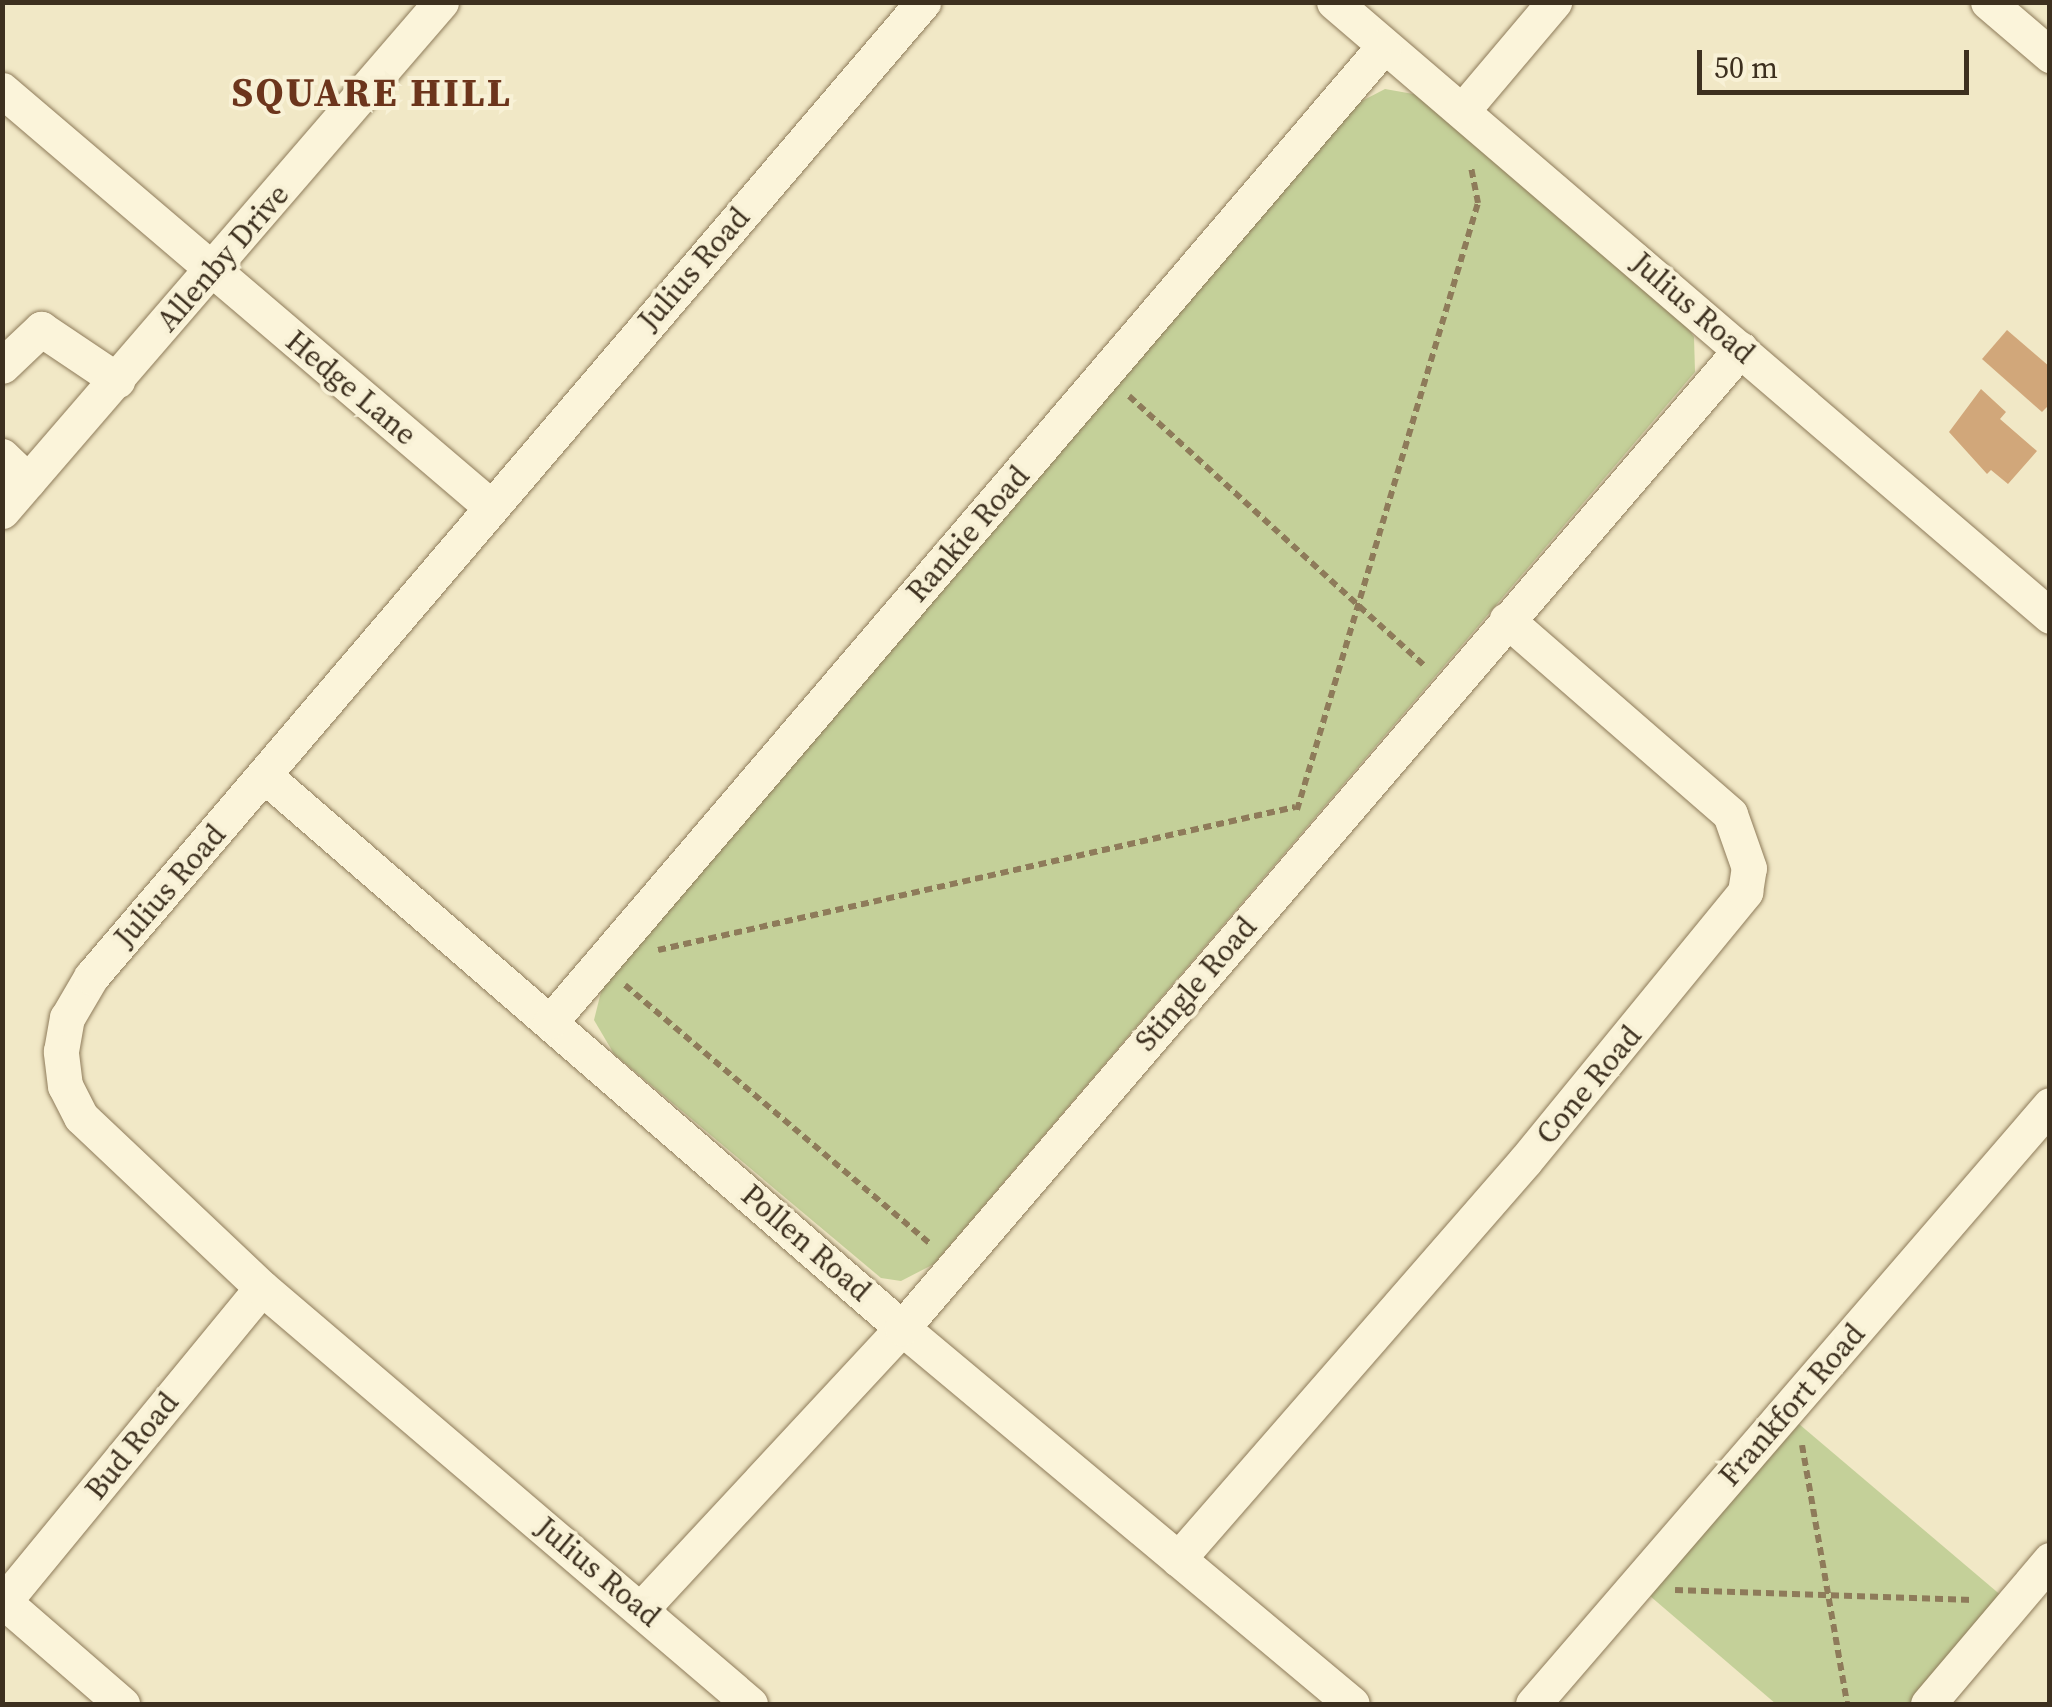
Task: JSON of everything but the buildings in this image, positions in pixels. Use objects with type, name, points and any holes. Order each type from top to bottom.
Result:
[{"type":"street","name":"Allenby Drive","points":[[2,511],[442,2]]},
{"type":"street","name":"Julius Road","points":[[750,1704],[262,1288],[81,1117],[65,1086],[61,1051],[67,1018],[90,977],[923,2]]},
{"type":"street","name":"Julius Road","points":[[1334,2],[2050,616]]},
{"type":"street","points":[[1462,111],[1554,2]]},
{"type":"street","points":[[1988,2],[2050,56]]},
{"type":"street","name":"Rankie Road","points":[[551,1020],[1384,46]]},
{"type":"street","name":"Hedge Lane","points":[[2,90],[490,506]]},
{"type":"street","points":[[2,366],[40,329],[117,380]]},
{"type":"street","name":"Stingle Road","points":[[641,1609],[902,1328],[1741,349]]},
{"type":"street","points":[[2,456],[28,481]]},
{"type":"street","name":"Cone Road","points":[[1178,1559],[1525,1162],[1745,892],[1750,868],[1730,814],[1507,620]]},
{"type":"street","name":"Pollen Road","points":[[265,776],[902,1328],[1352,1704]]},
{"type":"street","name":"Frankfort Road","points":[[1533,1704],[2050,1105]]},
{"type":"street","name":"Bud Road","points":[[3,1602],[262,1288]]},
{"type":"street","points":[[1928,1704],[2050,1560]]},
{"type":"street","points":[[3,1602],[122,1704]]},
{"type":"path","points":[[1294,807],[1478,203],[1462,111]]},
{"type":"path","points":[[1104,374],[1449,688]]},
{"type":"path","points":[[600,963],[1294,807]]},
{"type":"path","points":[[1294,807],[1320,840]]},
{"type":"path","points":[[600,963],[956,1266]]},
{"type":"path","points":[[1794,1402],[1847,1704]]},
{"type":"path","points":[[1636,1588],[2014,1602]]},
{"type":"green space","points":[[1385,89],[1419,95],[1682,320],[1694,337],[1695,372],[934,1264],[901,1281],[881,1278],[614,1054],[594,1020],[603,984],[1358,103]]},
{"type":"green space","points":[[1799,1424],[2003,1597],[1911,1704],[1776,1704],[1650,1596]]},
{"type":"district","name":"SQUARE HILL","points":[[372,92]]}]
